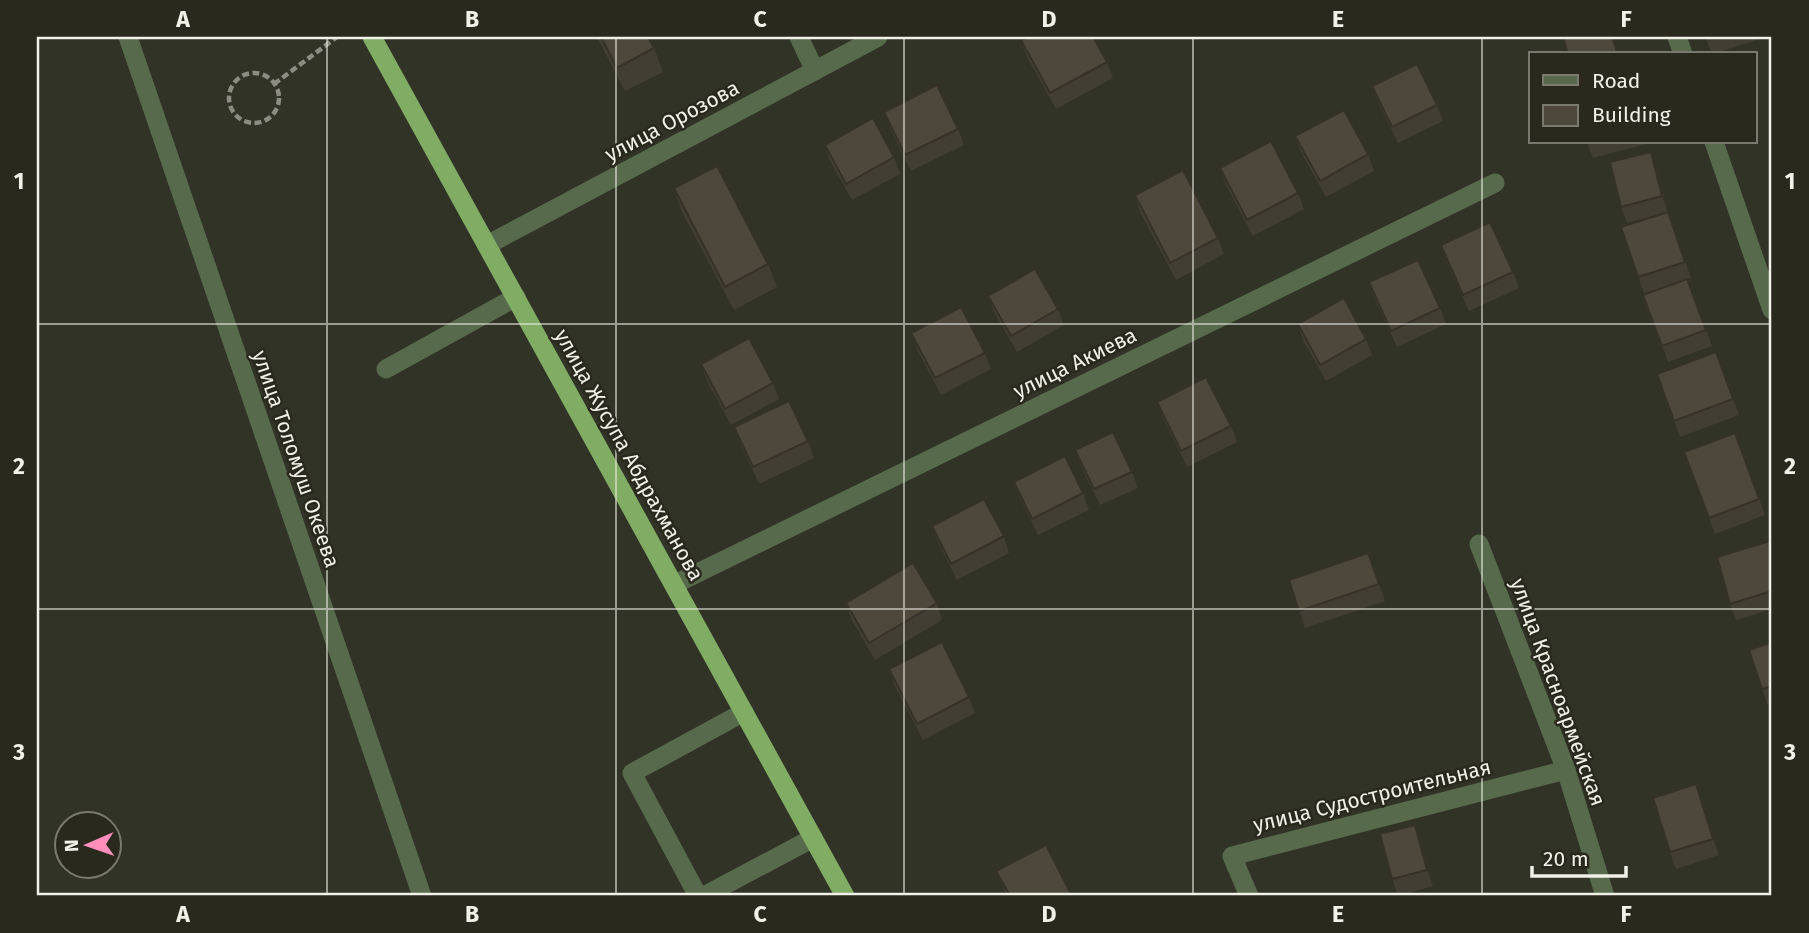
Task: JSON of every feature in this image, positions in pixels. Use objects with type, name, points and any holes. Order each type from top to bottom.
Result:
[{"type":"highway","name":"улица Жусупа Абдрахманова","points":[[372,37],[845,896]]},
{"type":"street","name":"улица Толомуш Океева","points":[[128,37],[422,896]]},
{"type":"street","points":[[799,37],[815,71]]},
{"type":"street","name":"улица Орозова","points":[[487,245],[878,37]]},
{"type":"street","points":[[1715,144],[1772,310]]},
{"type":"street","name":"улица Акиева","points":[[675,584],[1495,183]]},
{"type":"street","points":[[386,369],[516,297]]},
{"type":"street","name":"улица Красноармейская","points":[[1479,544],[1566,770],[1605,896]]},
{"type":"street","points":[[698,896],[632,773],[744,712]]},
{"type":"street","name":"улица Судостроительная","points":[[1250,896],[1232,856],[1566,770]]},
{"type":"street","points":[[704,896],[813,838]]},
{"type":"path","points":[[274,84],[337,37]]},
{"type":"path","points":[[253,73],[269,78],[274,84],[279,99],[274,115],[267,120],[251,124],[236,116],[232,110],[230,93],[238,79],[253,73]]},
{"type":"building","points":[[601,37],[648,37],[654,48],[617,68]]},
{"type":"building","points":[[1028,37],[1093,37],[1107,62],[1050,93],[1021,40]]},
{"type":"building","points":[[1563,37],[1612,37],[1617,52],[1567,52]]},
{"type":"building","points":[[1417,64],[1437,105],[1392,127],[1372,86]]},
{"type":"building","points":[[937,85],[958,129],[905,155],[884,112]]},
{"type":"building","points":[[1344,110],[1368,154],[1320,181],[1295,136]]},
{"type":"building","points":[[873,118],[894,157],[846,184],[825,145]]},
{"type":"building","points":[[1271,141],[1298,193],[1247,220],[1220,168]]},
{"type":"building","points":[[1651,152],[1662,196],[1621,207],[1610,162]]},
{"type":"building","points":[[717,166],[768,264],[725,287],[674,188]]},
{"type":"building","points":[[1183,170],[1218,238],[1170,263],[1135,195]]},
{"type":"building","points":[[1668,212],[1685,262],[1638,277],[1621,227]]},
{"type":"building","points":[[1490,222],[1513,272],[1463,295],[1441,245]]},
{"type":"building","points":[[1418,260],[1440,308],[1391,331],[1369,282]]},
{"type":"building","points":[[1035,269],[1058,309],[1011,336],[988,296]]},
{"type":"building","points":[[1687,279],[1706,330],[1662,346],[1643,295]]},
{"type":"building","points":[[1344,298],[1366,339],[1320,365],[1298,324]]},
{"type":"building","points":[[961,307],[985,353],[935,378],[911,333]]},
{"type":"building","points":[[749,338],[773,383],[725,409],[701,364]]},
{"type":"building","points":[[1716,352],[1733,399],[1674,421],[1657,374]]},
{"type":"building","points":[[1206,377],[1231,426],[1181,451],[1157,402]]},
{"type":"building","points":[[789,401],[808,441],[753,467],[734,427]]},
{"type":"building","points":[[1113,432],[1132,472],[1094,489],[1075,450]]},
{"type":"building","points":[[1735,433],[1759,499],[1709,518],[1684,452]]},
{"type":"building","points":[[1065,456],[1083,493],[1032,519],[1014,482]]},
{"type":"building","points":[[984,499],[1004,536],[951,564],[932,526]]},
{"type":"building","points":[[1770,541],[1772,591],[1730,604],[1717,557]]},
{"type":"building","points":[[1368,553],[1379,584],[1299,611],[1289,580]]},
{"type":"building","points":[[913,563],[937,603],[869,643],[846,603]]},
{"type":"building","points":[[942,642],[969,697],[917,724],[889,669]]},
{"type":"building","points":[[1772,642],[1772,686],[1762,689],[1749,650]]},
{"type":"building","points":[[1696,784],[1713,839],[1670,852],[1653,798]]},
{"type":"building","points":[[1415,825],[1427,870],[1392,879],[1380,834]]},
{"type":"building","points":[[1046,845],[1071,894],[1010,896],[996,871]]}]
